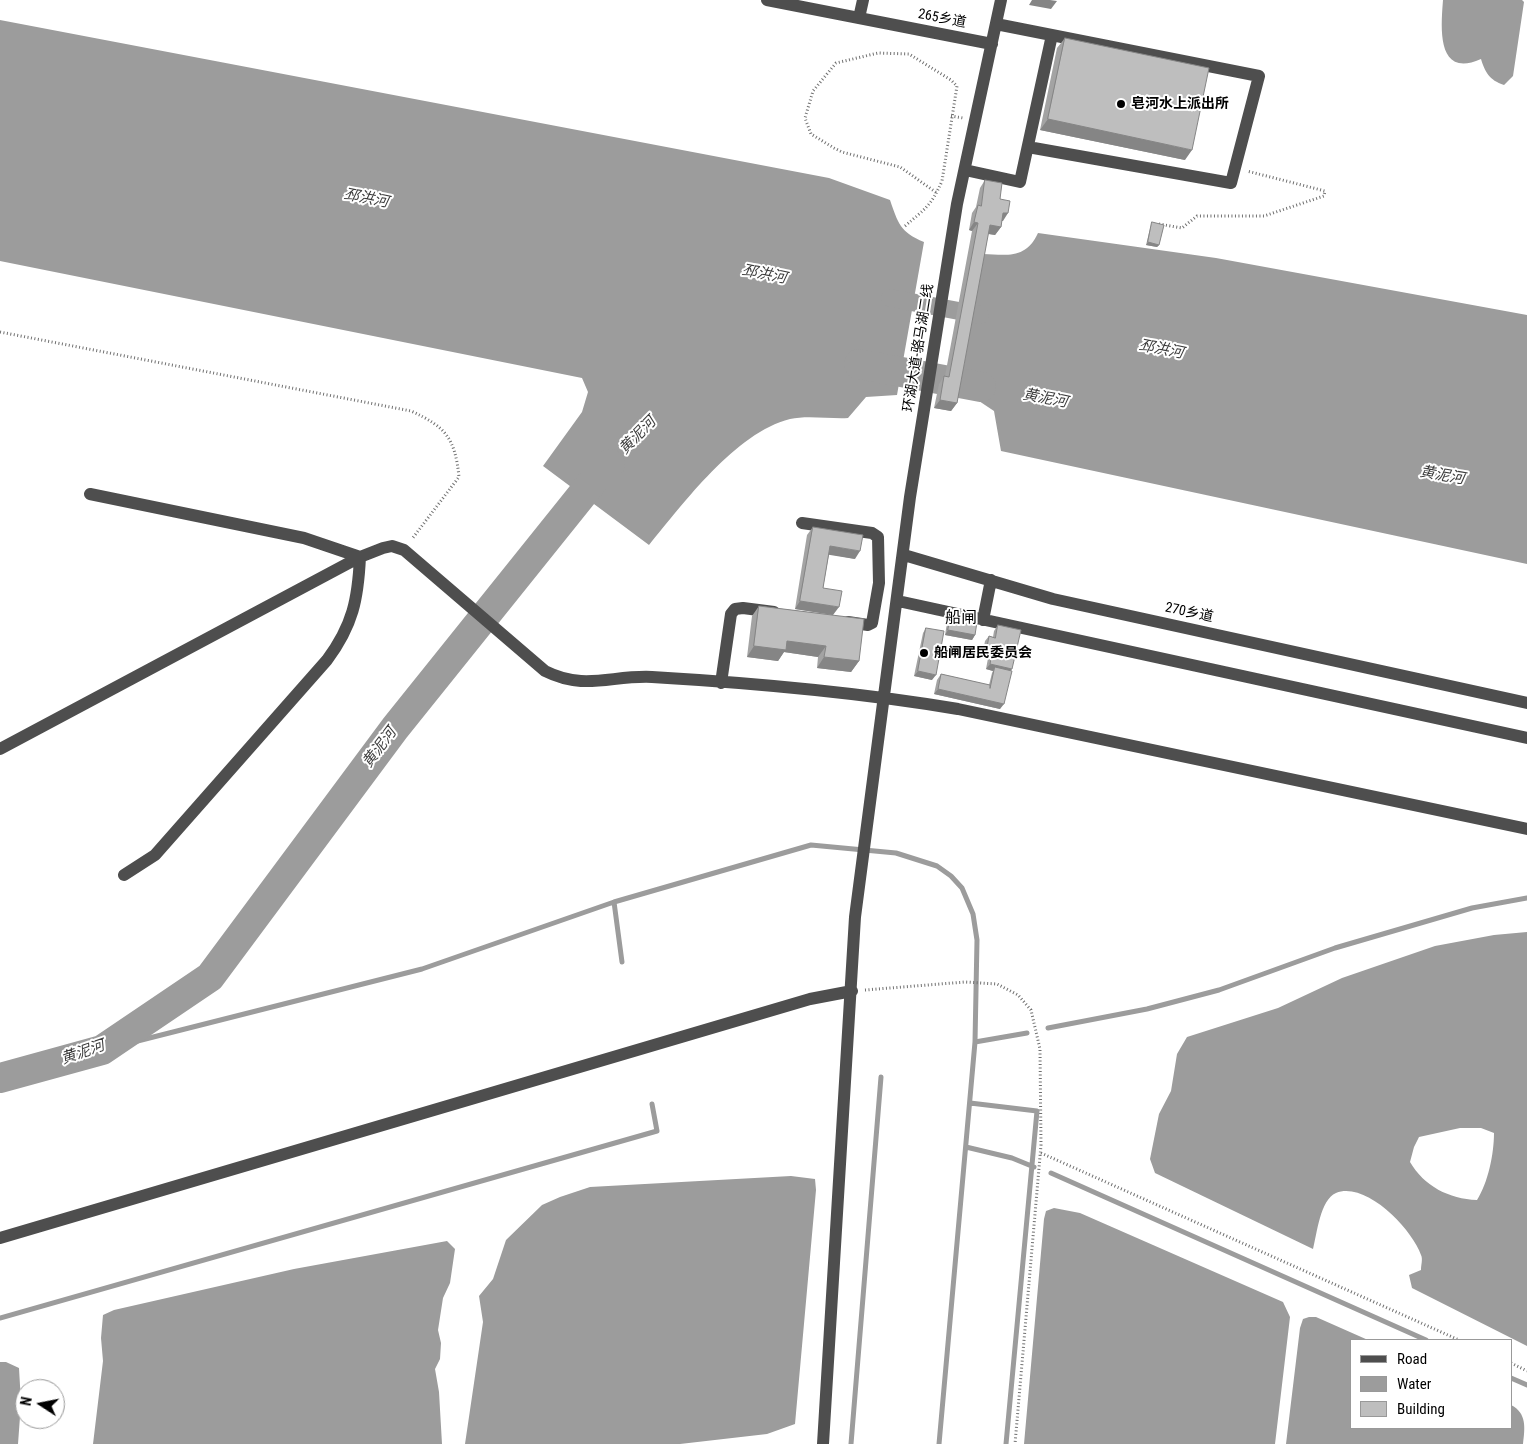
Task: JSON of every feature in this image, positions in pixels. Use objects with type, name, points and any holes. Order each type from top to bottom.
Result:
[{"type":"street","name":"265乡道","points":[[767,0],[793,2],[859,18],[992,44]]},
{"type":"street","points":[[859,18],[863,0]]},
{"type":"street","points":[[1001,0],[965,170],[1020,182],[1052,35]]},
{"type":"street","points":[[996,24],[1259,76],[1232,183],[1028,147]]},
{"type":"street","name":"环湖大道-骆马湖二线","points":[[904,555],[910,497],[965,170]]},
{"type":"street","points":[[90,494],[304,538],[360,557]]},
{"type":"street","points":[[802,523],[872,533],[878,537],[879,583],[871,624],[837,621]]},
{"type":"street","points":[[0,749],[360,557],[392,546],[404,550],[545,671],[558,678],[578,683],[650,677],[883,696],[958,709],[1527,829]]},
{"type":"street","points":[[823,1444],[855,917],[883,696],[904,555]]},
{"type":"street","name":"270乡道","points":[[904,555],[1053,599],[1527,703]]},
{"type":"street","points":[[124,875],[155,855],[327,660],[343,638],[358,590],[360,557]]},
{"type":"street","points":[[983,620],[991,580]]},
{"type":"street","points":[[898,601],[1527,738]]},
{"type":"street","points":[[721,683],[731,614],[735,609],[743,608],[790,614]]},
{"type":"street","points":[[0,1238],[800,1002],[852,991]]},
{"type":"path","points":[[905,226],[931,204],[942,181],[957,86],[951,80],[910,54],[878,53],[836,63],[813,91],[805,118],[811,134],[842,152],[900,167],[936,193]]},
{"type":"path","points":[[1159,224],[1182,228],[1197,216],[1264,216],[1308,203],[1324,196],[1325,192],[1236,168]]},
{"type":"path","points":[[0,332],[411,411],[435,423],[449,439],[457,456],[459,477],[404,550]]},
{"type":"path","points":[[852,991],[972,982],[988,983],[997,984],[1018,995],[1030,1010],[1040,1049],[1040,1153],[1015,1444]]},
{"type":"path","points":[[1040,1153],[1457,1339]]},
{"type":"path","points":[[1512,1364],[1527,1371]]},
{"type":"water","points":[[1443,0],[1522,0],[1524,2],[1513,76],[1504,85],[1488,75],[1481,59],[1466,63],[1456,62],[1449,56],[1444,47],[1442,36]]},
{"type":"water","points":[[0,20],[829,178],[890,200],[901,226],[924,242],[897,395],[866,397],[848,418],[804,417],[790,419],[770,427],[750,439],[712,471],[649,545],[543,466],[582,412],[588,392],[582,378],[0,261]]},
{"type":"water","points":[[1038,233],[1216,258],[1527,315],[1527,564],[1001,451],[994,411],[973,397],[959,394],[983,254],[1015,254],[1028,247]]},
{"type":"water","points":[[1527,932],[1527,1346],[1412,1288],[1409,1275],[1421,1270],[1422,1257],[1416,1244],[1398,1221],[1374,1200],[1348,1191],[1336,1193],[1331,1197],[1323,1210],[1313,1249],[1155,1173],[1150,1159],[1159,1114],[1171,1091],[1177,1054],[1187,1037],[1278,1008],[1342,978],[1435,946],[1494,935]],"holes":[[[1460,1128],[1481,1128],[1494,1133],[1494,1141],[1487,1177],[1477,1200],[1457,1197],[1438,1190],[1422,1178],[1410,1162],[1419,1137]]]},
{"type":"water","points":[[791,1176],[815,1179],[816,1190],[795,1424],[767,1434],[680,1444],[465,1444],[483,1322],[479,1296],[493,1279],[506,1240],[542,1205],[590,1187]]},
{"type":"water","points":[[1054,1208],[1080,1213],[1283,1302],[1290,1317],[1275,1444],[1024,1444],[1044,1219],[1046,1211]]},
{"type":"water","points":[[447,1241],[455,1249],[450,1283],[443,1298],[438,1330],[441,1343],[440,1359],[435,1369],[439,1392],[442,1444],[93,1444],[103,1361],[101,1338],[103,1315],[114,1310],[294,1269]]},
{"type":"water","points":[[1316,1317],[1366,1339],[1350,1339],[1350,1429],[1512,1429],[1512,1406],[1520,1412],[1524,1422],[1523,1444],[1286,1444],[1300,1328],[1303,1319]]},
{"type":"water","points":[[0,1362],[6,1362],[19,1368],[20,1379],[15,1379],[15,1429],[19,1429],[18,1444],[0,1444]]},
{"type":"building","name":"皂河水上派出所","points":[[1065,38],[1209,68],[1192,150],[1048,119]]},
{"type":"building","points":[[985,180],[1002,183],[1000,199],[1010,201],[1008,213],[1003,213],[1001,227],[990,225],[957,403],[940,400],[944,376],[949,377],[978,223],[974,222],[978,205],[981,206]]},
{"type":"building","points":[[1152,222],[1164,225],[1159,245],[1148,242]]},
{"type":"building","points":[[813,527],[863,535],[860,551],[830,546],[823,588],[842,591],[839,607],[800,601]]},
{"type":"building","points":[[759,606],[864,619],[859,661],[824,657],[826,646],[787,641],[786,650],[754,646]]},
{"type":"building","points":[[951,617],[977,622],[975,635],[948,630]]},
{"type":"building","points":[[998,625],[1021,630],[1012,669],[990,664],[993,648],[987,647],[989,636],[995,638]]},
{"type":"building","points":[[926,628],[944,631],[936,675],[918,671]]},
{"type":"building","points":[[995,667],[1012,671],[1004,704],[938,689],[941,674],[990,685],[990,688]]},
{"type":"waterway","name":"邳洪河","points":[[890,298],[980,315]]},
{"type":"waterway","name":"黄泥河","points":[[859,364],[981,387]]},
{"type":"waterway","name":"黄泥河","points":[[0,1078],[102,1050],[210,977],[395,728],[594,480],[610,464]]},
{"type":"waterway","points":[[102,1050],[422,969],[614,902],[811,845],[896,853],[937,866],[951,876],[962,888],[973,914],[977,940],[975,1042],[939,1444]]},
{"type":"waterway","points":[[1048,1028],[1147,1009],[1219,990],[1335,948],[1472,908],[1527,898]]},
{"type":"waterway","points":[[614,902],[622,962]]},
{"type":"waterway","points":[[975,1042],[1027,1033]]},
{"type":"waterway","points":[[851,1444],[881,1077]]},
{"type":"waterway","points":[[970,1103],[1037,1111],[1006,1444]]},
{"type":"waterway","points":[[0,1318],[657,1131],[652,1104]]},
{"type":"waterway","points":[[966,1147],[1012,1158],[1034,1167]]},
{"type":"waterway","points":[[1051,1173],[1424,1339]]},
{"type":"waterway","points":[[1512,1378],[1527,1385]]},
{"type":"place","name":"皂河水上派出所","points":[[1121,104]]},
{"type":"place","name":"船闸居民委员会","points":[[924,653]]},
{"type":"district","name":"船闸","points":[[961,619]]}]
